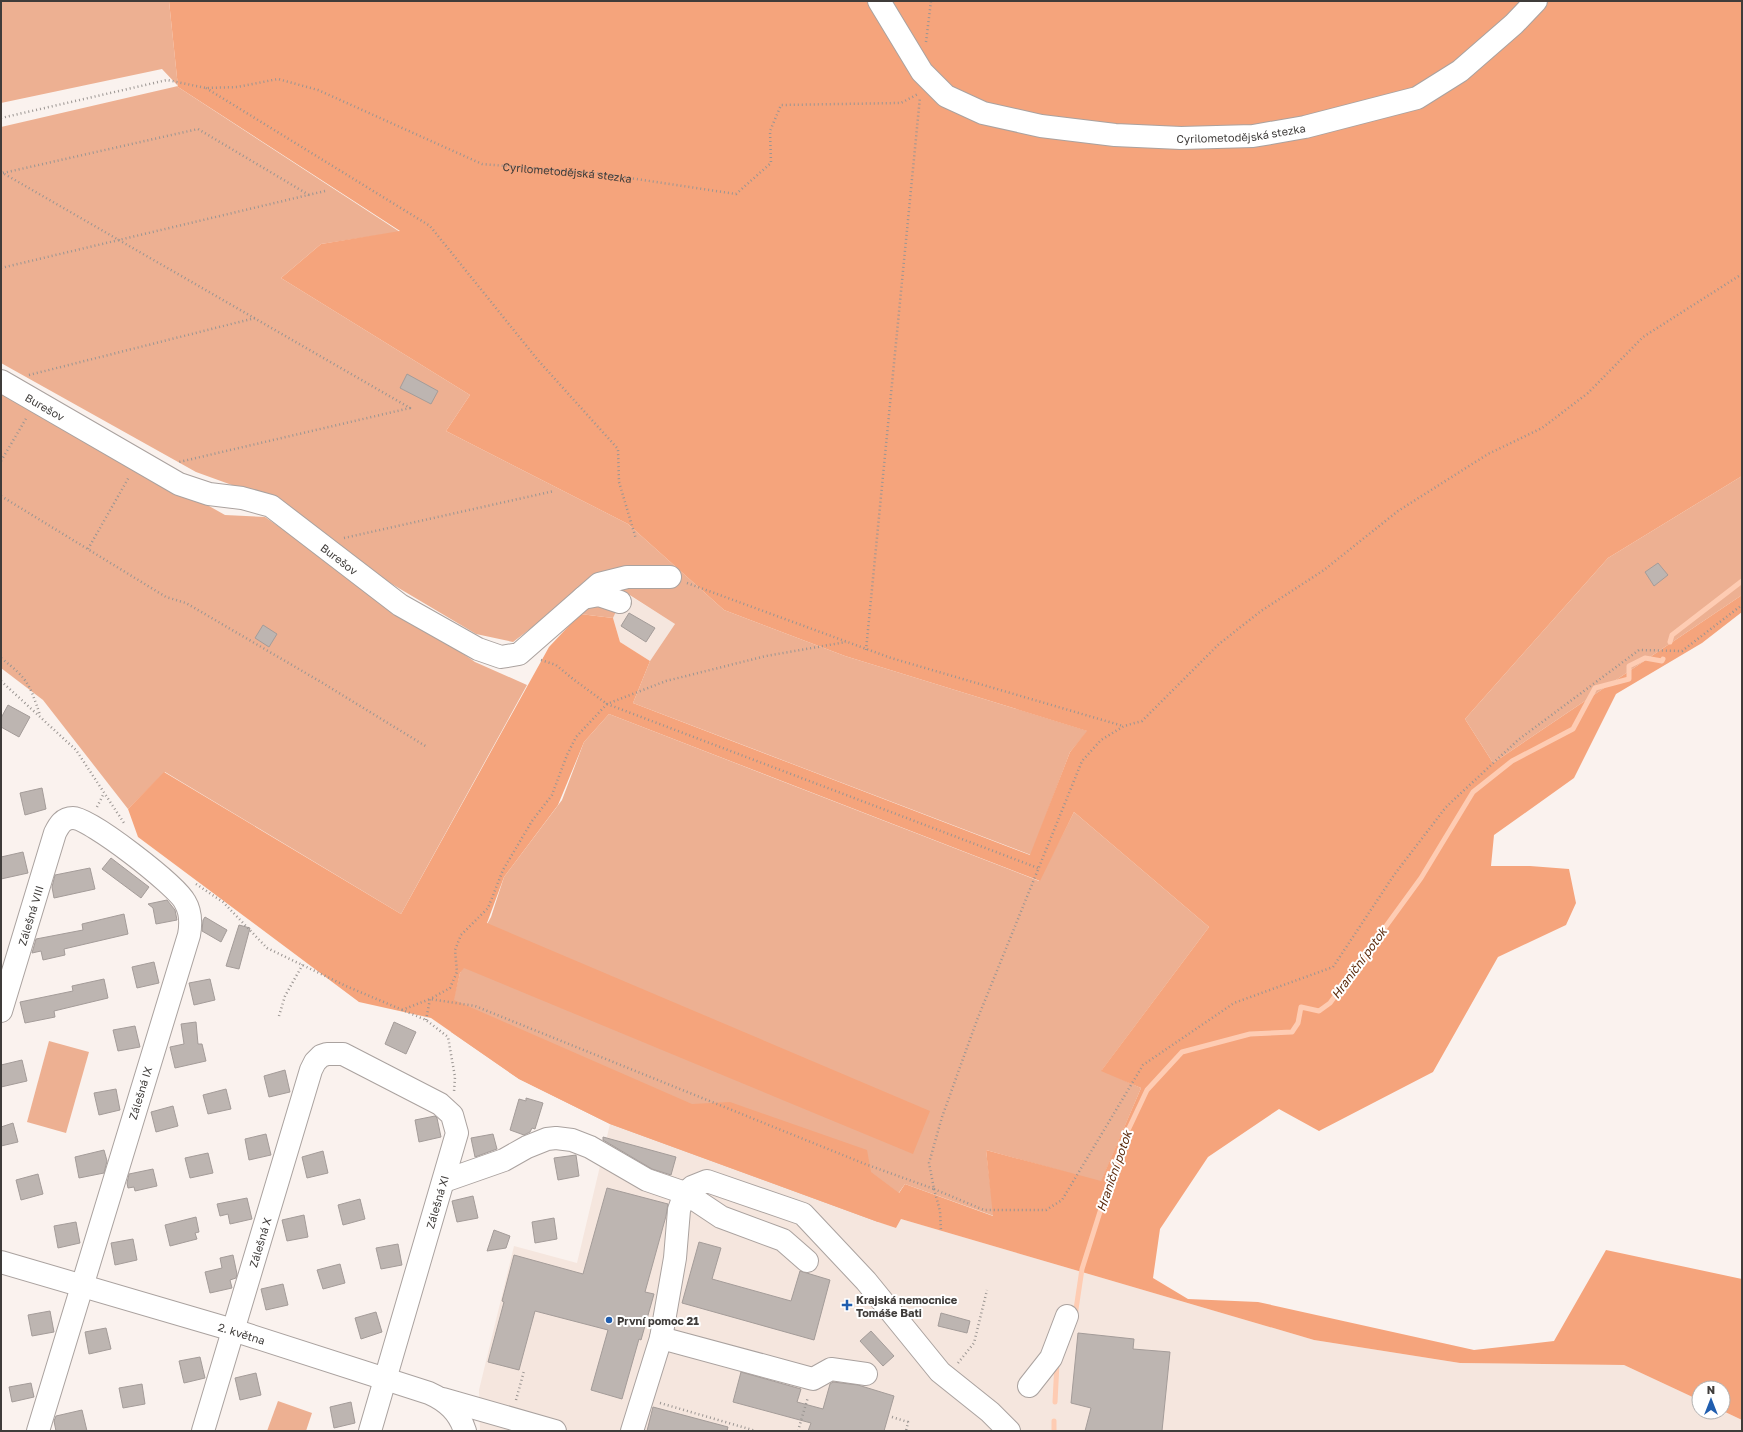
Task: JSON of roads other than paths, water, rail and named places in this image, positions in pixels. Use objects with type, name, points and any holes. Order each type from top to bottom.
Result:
[{"type":"street","name":"Cyrilometodějská stezka","points":[[879,1],[922,82],[946,96],[983,113],[1041,126],[1116,134],[1181,138],[1253,136],[1305,127],[1417,98],[1460,71],[1514,24],[1536,1]]},
{"type":"street","name":"Burešov","points":[[1,381],[179,484],[209,494],[242,498],[271,506],[400,605],[478,649],[501,657],[519,654],[583,598]]},
{"type":"street","points":[[583,598],[600,584],[627,577],[670,577]]},
{"type":"street","points":[[583,598],[599,595],[620,602]]},
{"type":"street","name":"Zálešná IX","points":[[38,1431],[189,935],[190,914],[186,902],[177,892],[153,871],[105,834],[81,820],[67,819],[62,822]]},
{"type":"street","name":"Zálešná VIII","points":[[1,1011],[55,832],[62,822]]},
{"type":"street","name":"Zálešná X","points":[[203,1431],[311,1070],[315,1062],[321,1056],[327,1054],[336,1054],[349,1057],[440,1104],[452,1115]]},
{"type":"street","name":"Zálešná XI","points":[[370,1431],[457,1137],[456,1125],[452,1115]]},
{"type":"street","points":[[444,1180],[504,1160],[527,1147],[547,1139],[556,1138],[572,1140],[602,1154],[647,1180],[685,1193],[721,1217],[783,1240],[807,1261]]},
{"type":"street","points":[[632,1431],[661,1338],[675,1258],[679,1210],[685,1193],[692,1187],[701,1183],[713,1182],[803,1214],[866,1281],[940,1372],[990,1412],[1009,1431]]},
{"type":"street","name":"2. května","points":[[1,1262],[233,1330],[386,1378],[440,1398],[456,1412],[464,1431]]},
{"type":"street","points":[[1029,1386],[1051,1358],[1067,1316]]},
{"type":"street","points":[[661,1338],[813,1379],[831,1369],[866,1374]]},
{"type":"street","points":[[440,1398],[555,1431]]},
{"type":"waterway","name":"Hraniční potok","points":[[1670,642],[1672,635],[1742,581]]},
{"type":"waterway","name":"Hraniční potok","points":[[1075,1316],[1082,1269],[1110,1180],[1122,1143],[1147,1090],[1182,1052],[1250,1034],[1292,1032],[1298,1023],[1301,1007],[1319,1011],[1330,1003],[1421,878],[1473,792],[1512,761],[1573,729],[1595,688],[1629,679],[1629,666],[1645,658],[1662,661],[1663,659]]},
{"type":"waterway","name":"Hraniční potok","points":[[1055,1402],[1057,1363]]},
{"type":"waterway","name":"Hraniční potok","points":[[1054,1421],[1054,1431]]},
{"type":"place","name":"Krajská nemocnice Tomáše Bati","points":[[847,1305]]},
{"type":"place","name":"První pomoc 21","points":[[609,1320]]}]
